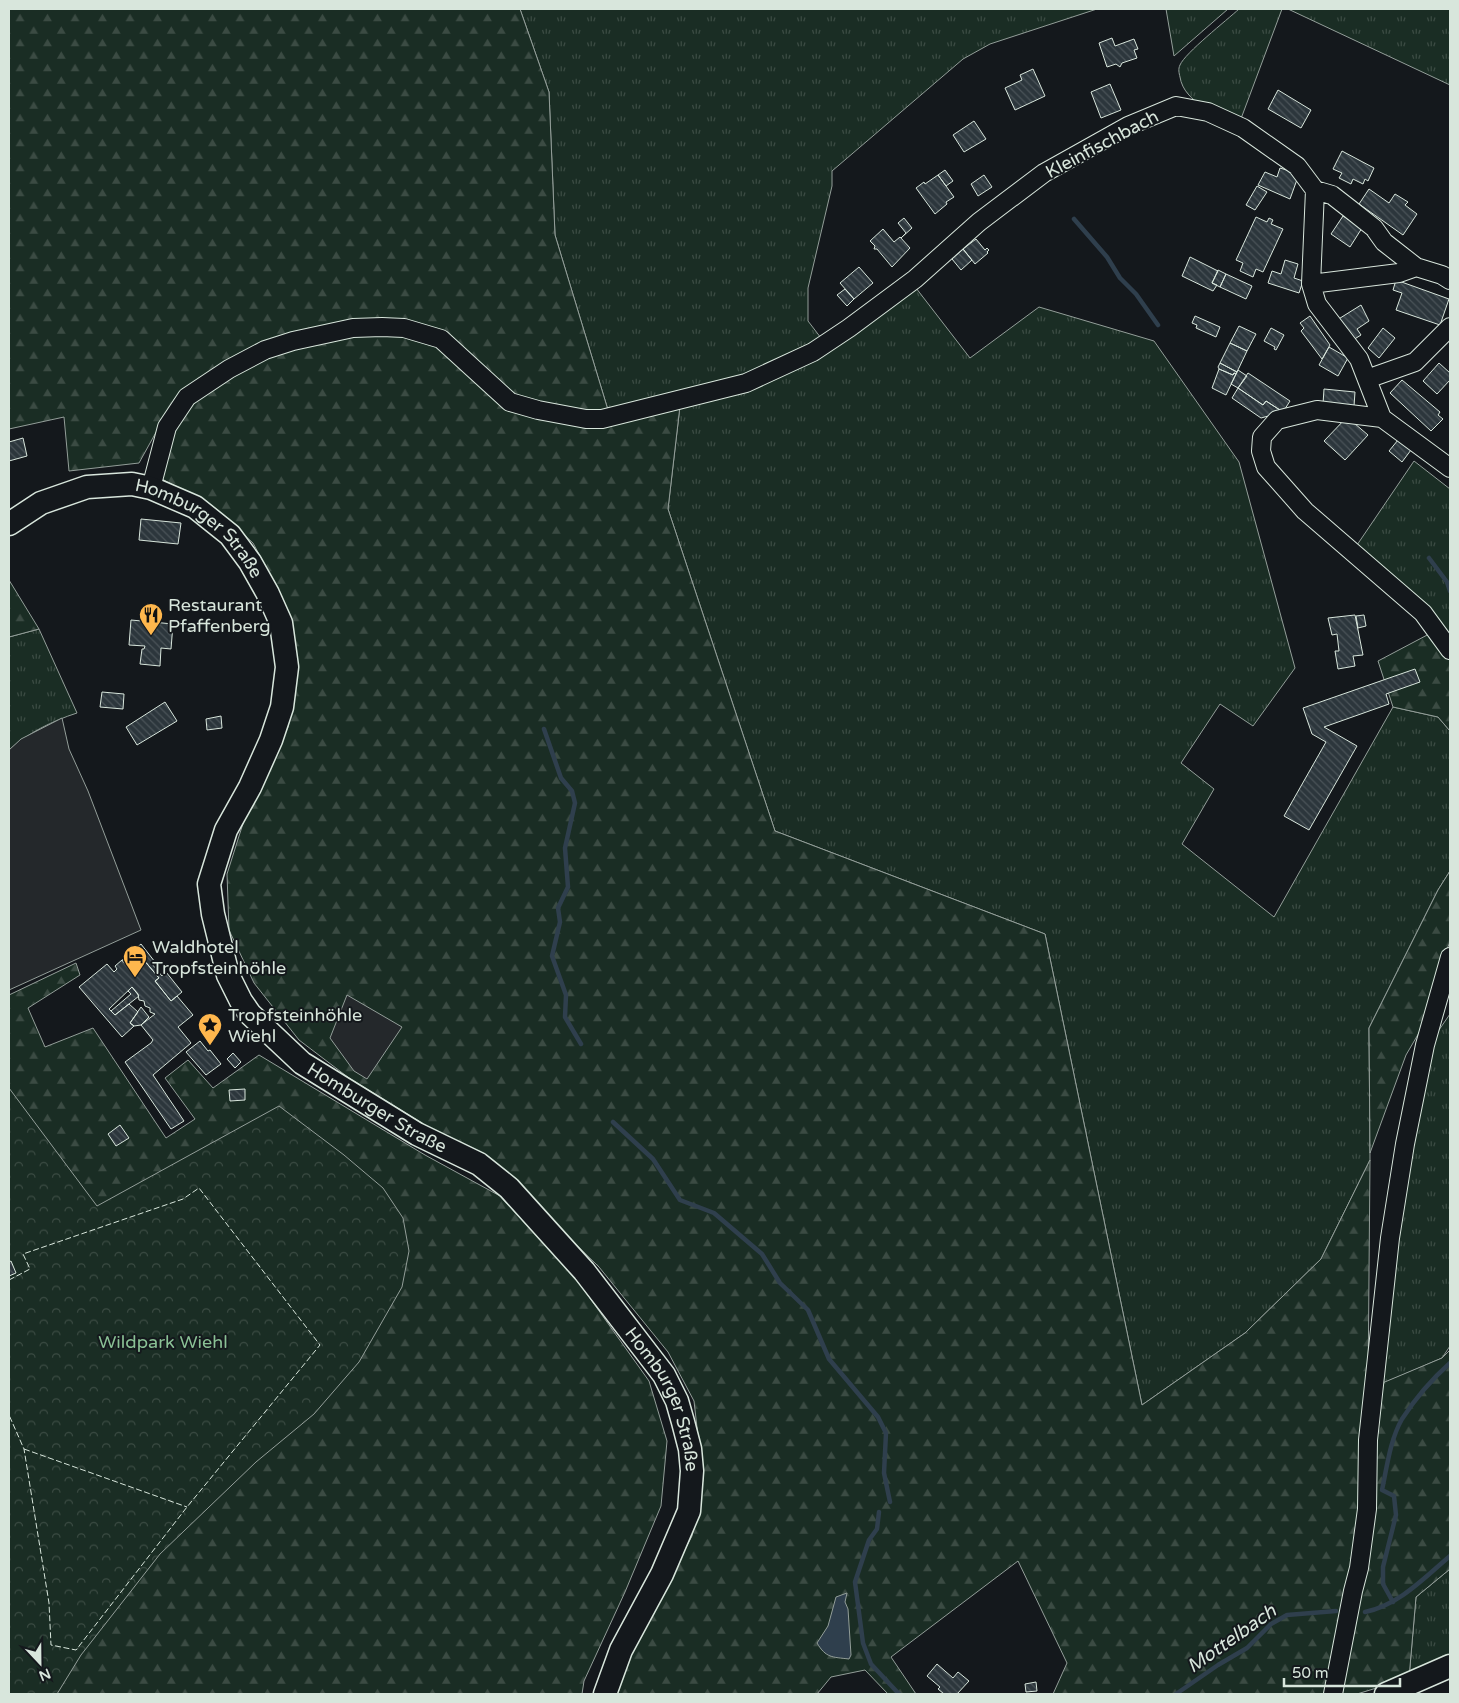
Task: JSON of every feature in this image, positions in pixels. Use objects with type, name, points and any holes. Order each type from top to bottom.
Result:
[{"type":"main road","name":"Homburger Straße","points":[[9,524],[41,503],[87,487],[132,484],[151,488],[195,507],[230,535],[250,562],[268,594],[281,624],[287,667],[282,707],[271,740],[250,787],[226,830],[209,884],[212,914],[228,975],[241,1002],[250,1014],[302,1064],[417,1134],[479,1164],[509,1188],[602,1293],[664,1375],[676,1401],[690,1449],[692,1471],[689,1511],[662,1574],[621,1650],[604,1694]]},
{"type":"main road","points":[[1386,1694],[1450,1666]]},
{"type":"street","name":"Kleinfischbach","points":[[151,488],[167,427],[187,397],[265,350],[293,341],[353,328],[404,328],[441,339],[510,402],[538,410],[586,419],[602,419],[746,383],[813,352],[849,328],[915,279],[979,222],[1044,173],[1128,126],[1176,106],[1208,112],[1243,128],[1297,166],[1315,190]]},
{"type":"street","points":[[1382,418],[1360,359],[1317,304],[1311,284],[1315,190],[1332,195],[1374,228],[1384,242],[1416,267],[1442,275],[1450,280]]},
{"type":"street","points":[[1311,284],[1399,273],[1416,267]]},
{"type":"street","points":[[1367,379],[1415,362],[1450,327]]},
{"type":"street","points":[[1450,468],[1382,418],[1317,410],[1277,420],[1262,438],[1261,451],[1266,467],[1305,511],[1423,613],[1450,650]]},
{"type":"street","points":[[1333,1694],[1353,1591],[1360,1568],[1367,1509],[1368,1440],[1390,1238],[1396,1200],[1405,1144],[1425,1046],[1450,957]]},
{"type":"green space","points":[[9,9],[520,9],[549,92],[555,235],[608,410],[588,414],[513,398],[402,319],[264,345],[175,398],[139,463],[69,471],[64,417],[9,429]]},
{"type":"green space","points":[[520,9],[1097,9],[990,44],[963,59],[832,171],[832,186],[808,288],[808,321],[821,338],[745,374],[608,410],[555,235],[549,92]]},
{"type":"green space","points":[[1166,9],[1228,9],[1174,56]]},
{"type":"green space","points":[[1239,9],[1282,9],[1239,124],[1212,112],[1195,101],[1183,86],[1179,70],[1183,60]]},
{"type":"green space","points":[[1288,9],[1450,9],[1450,85]]},
{"type":"green space","points":[[916,288],[970,358],[1039,307],[1154,341],[1239,462],[1295,668],[1253,726],[1220,704],[1181,763],[1214,789],[1182,844],[1274,917],[1393,707],[1438,717],[1450,731],[1450,871],[1438,890],[1369,1028],[1370,1160],[1321,1259],[1245,1333],[1142,1405],[1045,934],[775,831],[668,509],[680,406],[749,387]]},
{"type":"green space","points":[[402,331],[439,342],[508,407],[561,421],[680,406],[668,509],[775,831],[1045,934],[1142,1405],[1245,1333],[1321,1259],[1370,1160],[1368,1389],[1442,1358],[1450,1350],[1450,1569],[1416,1597],[1409,1678],[1357,1694],[1053,1694],[1067,1663],[1018,1561],[891,1657],[916,1694],[888,1694],[865,1670],[831,1677],[817,1694],[617,1694],[626,1662],[692,1536],[703,1480],[694,1401],[668,1352],[599,1267],[517,1187],[480,1159],[349,1078],[299,1040],[254,983],[229,930],[227,874],[246,814],[288,727],[294,650],[282,597],[253,543],[214,507],[162,479],[170,433],[191,399],[268,353],[346,332]]},
{"type":"green space","points":[[1414,461],[1450,489],[1450,640],[1357,545]]},
{"type":"green space","points":[[9,580],[39,629],[9,637]]},
{"type":"green space","points":[[39,629],[77,713],[41,728],[9,750],[9,637]]},
{"type":"green space","points":[[1431,633],[1450,659],[1450,731],[1438,717],[1393,707],[1378,661]]},
{"type":"green space","points":[[1450,871],[1450,942],[1430,1014],[1406,1055],[1370,1153],[1369,1028],[1438,890]]},
{"type":"green space","points":[[76,963],[80,975],[28,1008],[45,1047],[93,1028],[166,1138],[195,1119],[165,1078],[188,1060],[213,1088],[259,1055],[425,1155],[500,1196],[577,1280],[649,1381],[667,1441],[661,1506],[625,1592],[584,1681],[582,1694],[9,1694],[9,995]]},
{"type":"green space","points":[[1450,1014],[1450,1346],[1442,1358],[1377,1386],[1388,1299],[1430,1043]]},
{"type":"green space","name":"Wildpark Wiehl","points":[[9,1088],[97,1206],[279,1106],[344,1155],[383,1188],[403,1218],[409,1251],[402,1287],[359,1362],[314,1414],[256,1462],[160,1554],[81,1655],[57,1694],[9,1694]]},
{"type":"green space","points":[[1450,1569],[1450,1660],[1409,1678],[1416,1597]]},
{"type":"shaded area","points":[[62,718],[69,749],[88,791],[141,930],[9,990],[9,750],[21,739]]},
{"type":"shaded area","points":[[347,995],[402,1027],[367,1079],[354,1071],[330,1038]]},
{"type":"water","points":[[847,1593],[845,1602],[848,1609],[851,1655],[849,1659],[830,1656],[823,1652],[817,1643],[828,1626],[836,1597]]},
{"type":"building","points":[[1112,38],[1115,46],[1134,39],[1138,49],[1134,50],[1137,58],[1122,63],[1120,67],[1116,64],[1107,67],[1099,43]]},
{"type":"building","points":[[1033,69],[1045,96],[1015,110],[1005,88],[1022,80],[1020,75]]},
{"type":"building","points":[[1110,84],[1121,110],[1101,118],[1091,92]]},
{"type":"building","points":[[1278,90],[1311,110],[1301,128],[1268,109]]},
{"type":"building","points":[[974,121],[986,139],[964,152],[953,135]]},
{"type":"building","points":[[1342,151],[1374,168],[1368,181],[1365,179],[1363,184],[1353,179],[1351,184],[1339,178],[1342,173],[1333,169]]},
{"type":"building","points":[[1280,168],[1299,174],[1290,199],[1258,185],[1265,172],[1277,177]]},
{"type":"building","points":[[945,170],[953,181],[946,186],[938,175]]},
{"type":"building","points":[[938,175],[954,197],[946,202],[947,204],[935,214],[916,188]]},
{"type":"building","points":[[984,175],[992,187],[978,196],[971,184]]},
{"type":"building","points":[[1257,186],[1267,192],[1255,210],[1246,205]]},
{"type":"building","points":[[1369,189],[1389,203],[1395,194],[1408,202],[1405,205],[1417,214],[1403,235],[1359,204]]},
{"type":"building","points":[[1343,216],[1362,228],[1350,247],[1331,234]]},
{"type":"building","points":[[1256,217],[1267,222],[1269,218],[1273,220],[1271,224],[1283,229],[1263,272],[1256,269],[1253,277],[1240,271],[1243,263],[1236,260]]},
{"type":"building","points":[[904,218],[912,228],[901,238],[906,233],[898,223]]},
{"type":"building","points":[[883,229],[894,242],[900,237],[910,248],[892,267],[877,249],[874,249],[875,246],[870,241]]},
{"type":"building","points":[[976,239],[985,250],[987,248],[989,250],[975,264],[963,249]]},
{"type":"building","points":[[963,249],[972,260],[961,270],[952,259]]},
{"type":"building","points":[[1190,257],[1218,271],[1212,283],[1217,285],[1213,291],[1182,276]]},
{"type":"building","points":[[1285,260],[1298,264],[1294,278],[1303,281],[1299,293],[1268,283],[1272,271],[1281,274]]},
{"type":"building","points":[[859,267],[873,283],[854,299],[840,283]]},
{"type":"building","points":[[1218,270],[1226,274],[1220,287],[1212,283]]},
{"type":"building","points":[[1226,274],[1252,286],[1246,299],[1220,287]]},
{"type":"building","points":[[1396,280],[1449,299],[1440,325],[1396,310],[1402,293],[1393,290]]},
{"type":"building","points":[[845,289],[854,299],[847,306],[837,295]]},
{"type":"building","points":[[1361,305],[1369,321],[1357,329],[1361,335],[1353,340],[1337,320]]},
{"type":"building","points":[[1195,316],[1220,327],[1216,337],[1196,328],[1197,325],[1192,323]]},
{"type":"building","points":[[1310,316],[1330,345],[1322,359],[1301,331],[1304,328],[1300,323]]},
{"type":"building","points":[[1239,326],[1256,334],[1247,351],[1230,343]]},
{"type":"building","points":[[1271,328],[1284,335],[1276,350],[1274,349],[1275,347],[1264,341]]},
{"type":"building","points":[[1383,328],[1395,338],[1379,358],[1368,348]]},
{"type":"building","points":[[1230,343],[1247,351],[1237,372],[1220,363]]},
{"type":"building","points":[[1329,347],[1348,358],[1338,376],[1319,365]]},
{"type":"building","points":[[1220,363],[1237,372],[1236,374],[1234,373],[1233,375],[1219,369]]},
{"type":"building","points":[[1439,363],[1450,373],[1450,380],[1437,394],[1423,381]]},
{"type":"building","points":[[1219,369],[1233,375],[1234,373],[1236,374],[1226,395],[1212,388]]},
{"type":"building","points":[[1238,370],[1247,376],[1238,388],[1231,384]]},
{"type":"building","points":[[1248,373],[1290,401],[1283,412],[1266,401],[1263,405],[1238,388]]},
{"type":"building","points":[[1402,380],[1440,412],[1438,415],[1443,419],[1431,431],[1390,393]]},
{"type":"building","points":[[1238,388],[1263,405],[1266,401],[1283,412],[1261,418],[1232,398]]},
{"type":"building","points":[[1324,389],[1355,392],[1354,406],[1323,404]]},
{"type":"building","points":[[1347,417],[1368,435],[1345,460],[1324,441]]},
{"type":"building","points":[[23,438],[27,456],[9,461],[9,442]]},
{"type":"building","points":[[1398,440],[1411,450],[1402,462],[1389,451]]},
{"type":"building","points":[[141,519],[181,523],[178,544],[139,540]]},
{"type":"building","points":[[1355,615],[1363,655],[1353,656],[1355,666],[1338,669],[1335,651],[1339,651],[1337,634],[1332,635],[1328,618]]},
{"type":"building","points":[[1364,615],[1366,626],[1358,628],[1356,616]]},
{"type":"building","points":[[131,620],[173,624],[171,649],[161,648],[160,666],[140,664],[142,649],[145,646],[129,645]]},
{"type":"building","points":[[1415,669],[1420,682],[1386,694],[1389,704],[1324,727],[1357,746],[1309,830],[1284,816],[1326,742],[1312,734],[1303,708]]},
{"type":"building","points":[[102,692],[124,694],[123,709],[100,707]]},
{"type":"building","points":[[165,702],[177,721],[137,745],[126,727]]},
{"type":"building","points":[[221,716],[222,728],[207,730],[206,719]]},
{"type":"building","points":[[141,944],[155,962],[152,964],[162,976],[166,972],[182,992],[171,1001],[155,981],[159,978],[138,953],[125,964],[122,960]]},
{"type":"building","points":[[138,953],[159,978],[155,981],[171,1001],[177,996],[193,1015],[178,1027],[191,1043],[153,1075],[184,1121],[171,1129],[125,1062],[153,1040],[141,1025],[155,1014],[150,1012],[150,1008],[145,1006],[144,1001],[139,1000],[138,994],[132,987],[109,1009],[115,1015],[129,1004],[138,1012],[130,1023],[134,1026],[122,1037],[79,987],[107,964],[114,972],[117,969],[115,966],[122,960],[125,964]]},
{"type":"building","points":[[132,987],[139,996],[115,1015],[111,1011],[131,994],[128,991]]},
{"type":"building","points":[[141,1007],[149,1017],[141,1025],[134,1026],[130,1023]]},
{"type":"building","points":[[200,1041],[221,1064],[206,1075],[186,1052]]},
{"type":"building","points":[[233,1053],[241,1062],[235,1068],[227,1059]]},
{"type":"building","points":[[245,1089],[245,1100],[230,1101],[229,1090]]},
{"type":"building","points":[[120,1125],[129,1138],[116,1146],[108,1134]]},
{"type":"building","points":[[11,1261],[16,1273],[9,1276],[9,1262]]},
{"type":"building","points":[[937,1664],[953,1678],[958,1672],[969,1681],[957,1694],[944,1694],[938,1689],[940,1687],[927,1676]]},
{"type":"building","points":[[1036,1682],[1037,1691],[1026,1692],[1025,1684]]},
{"type":"waterway","points":[[1074,219],[1107,257],[1120,278],[1136,294],[1158,325]]},
{"type":"waterway","points":[[1429,558],[1447,582],[1450,591]]},
{"type":"waterway","points":[[544,729],[561,778],[572,791],[575,803],[565,848],[568,887],[558,908],[560,922],[552,956],[566,995],[565,1017],[581,1044]]},
{"type":"waterway","points":[[613,1122],[653,1159],[680,1200],[714,1213],[762,1254],[780,1283],[808,1310],[829,1359],[878,1417],[886,1433],[884,1473],[890,1502]]},
{"type":"waterway","points":[[1393,1602],[1383,1584],[1383,1567],[1396,1515],[1394,1496],[1382,1490],[1389,1454],[1398,1427],[1412,1404],[1450,1363]]},
{"type":"waterway","points":[[879,1512],[877,1529],[869,1540],[855,1582],[863,1643],[871,1664],[899,1694]]},
{"type":"waterway","name":"Mottelbach","points":[[1365,1612],[1400,1597],[1421,1582],[1450,1556]]},
{"type":"waterway","name":"Mottelbach","points":[[1176,1694],[1218,1665],[1247,1648],[1271,1624],[1287,1615],[1336,1611]]},
{"type":"fence","points":[[9,1280],[30,1269],[23,1254],[183,1199],[199,1188],[320,1345],[187,1507],[76,1650],[51,1645],[49,1603],[24,1449],[9,1415]]},
{"type":"fence","points":[[24,1449],[187,1507]]},
{"type":"place","name":"Restaurant Pfaffenberg","points":[[151,636]]},
{"type":"place","name":"Waldhotel Tropfsteinhöhle","points":[[135,978]]},
{"type":"place","name":"Tropfsteinhöhle Wiehl","points":[[210,1046]]}]
